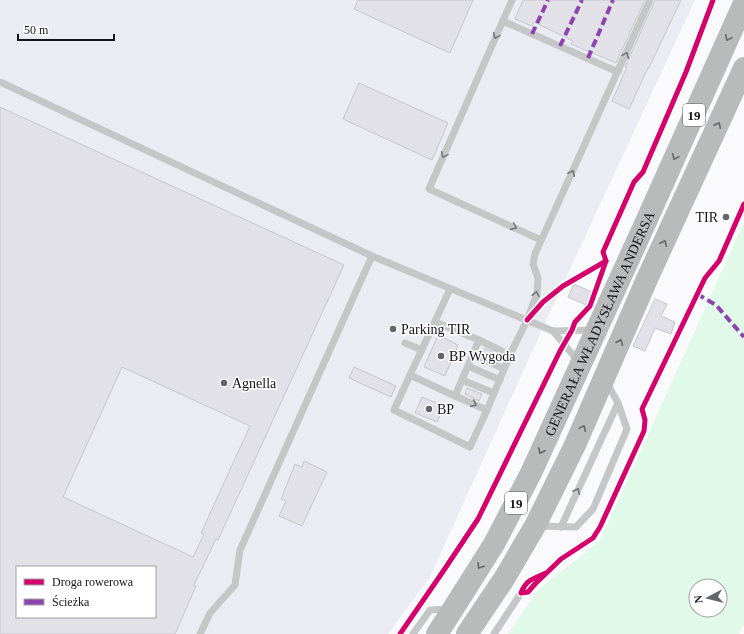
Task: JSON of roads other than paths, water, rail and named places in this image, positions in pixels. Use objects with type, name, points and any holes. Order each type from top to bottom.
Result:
[{"type":"highway","name":"GENERAŁA WŁADYSŁAWA ANDERSA","points":[[436,634],[494,544],[528,480],[744,3]]},
{"type":"highway","name":"GENERAŁA WŁADYSŁAWA ANDERSA","points":[[467,634],[504,579],[535,526],[575,445],[647,279],[744,68]]},
{"type":"lane","points":[[512,0],[429,189],[541,240]]},
{"type":"lane","points":[[450,289],[394,410],[470,446],[527,320],[537,294],[538,278],[533,264],[535,254],[650,0]]},
{"type":"lane","points":[[503,21],[618,72]]},
{"type":"lane","points":[[0,82],[372,256],[450,289],[553,331],[597,330]]},
{"type":"lane","points":[[200,634],[210,613],[235,585],[240,550],[372,256]]},
{"type":"lane","points":[[435,322],[479,340],[510,355]]},
{"type":"lane","points":[[553,331],[581,364]]},
{"type":"lane","points":[[455,396],[479,340]]},
{"type":"lane","points":[[406,343],[422,350]]},
{"type":"lane","points":[[473,354],[504,369]]},
{"type":"lane","points":[[468,366],[500,380]]},
{"type":"lane","points":[[410,375],[487,410]]},
{"type":"lane","points":[[535,526],[576,527],[593,509],[627,429],[618,403],[604,378]]},
{"type":"lane","points":[[462,380],[494,393]]},
{"type":"lane","points":[[561,527],[618,403]]},
{"type":"lane","points":[[494,634],[521,593]]},
{"type":"lane","points":[[413,634],[430,610],[453,609]]},
{"type":"place","name":"TIR","points":[[726,217]]},
{"type":"place","name":"Parking TIR","points":[[393,329]]},
{"type":"place","name":"BP Wygoda","points":[[441,356]]},
{"type":"place","name":"Agnella","points":[[224,383]]},
{"type":"place","name":"BP","points":[[429,409]]}]
